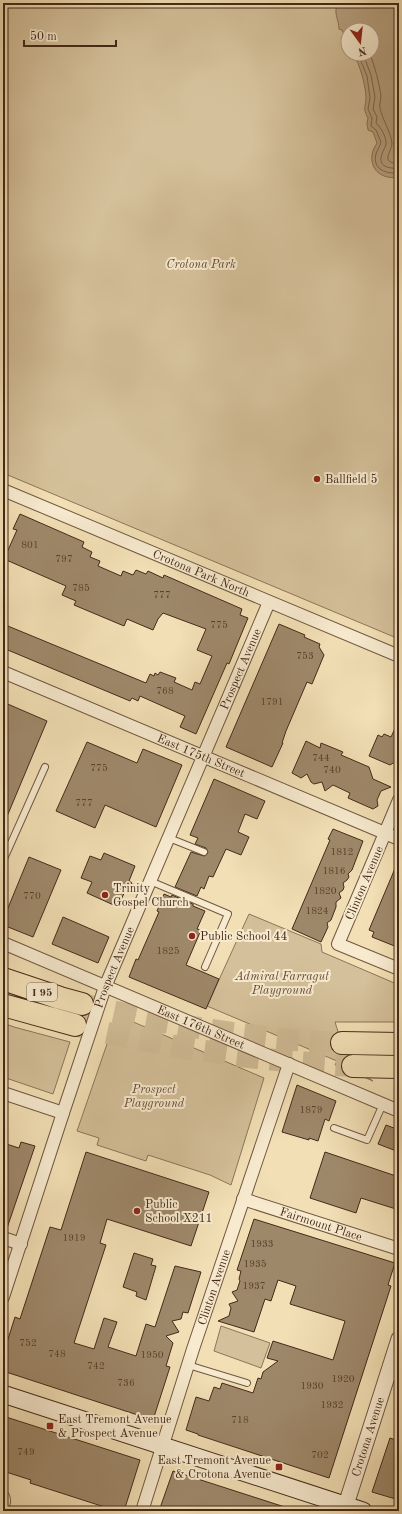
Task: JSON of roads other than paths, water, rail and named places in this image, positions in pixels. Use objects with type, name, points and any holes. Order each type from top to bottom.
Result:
[{"type":"highway","name":"I 95","points":[[3,979],[82,1004]]},
{"type":"highway","name":"I 95","points":[[3,1005],[76,1025]]},
{"type":"highway","points":[[342,1043],[399,1044]]},
{"type":"highway","points":[[353,1066],[399,1067]]},
{"type":"main road","points":[[3,1394],[163,1446],[345,1508],[363,1511]]},
{"type":"street","name":"Crotona Park North","points":[[3,490],[399,656]]},
{"type":"street","name":"Prospect Avenue","points":[[3,1297],[5,1284],[21,1244],[62,1113],[105,987],[269,602]]},
{"type":"street","name":"East 175th Street","points":[[3,672],[399,839]]},
{"type":"street","name":"Clinton Avenue","points":[[399,800],[338,944],[399,969]]},
{"type":"street","name":"East 176th Street","points":[[3,944],[399,1111]]},
{"type":"street","name":"Clinton Avenue","points":[[142,1511],[188,1365],[289,1064]]},
{"type":"street","points":[[3,1093],[62,1113]]},
{"type":"street","name":"Fairmount Place","points":[[243,1199],[399,1249]]},
{"type":"street","points":[[3,1238],[21,1244]]},
{"type":"street","name":"Crotona Avenue","points":[[345,1508],[399,1339]]},
{"type":"lane","points":[[3,862],[45,766]]},
{"type":"lane","points":[[169,838],[204,852]]},
{"type":"lane","points":[[150,881],[228,914],[205,967]]},
{"type":"lane","points":[[334,1128],[367,1140],[383,1104]]},
{"type":"lane","points":[[188,1365],[247,1383]]},
{"type":"lane","points":[[3,1492],[8,1500],[5,1511]]},
{"type":"water","points":[[339,3],[399,3],[399,177],[394,178],[384,176],[380,174],[373,166],[372,152],[377,143],[373,132],[368,130],[368,118],[365,109],[365,86],[357,62],[380,62],[380,22],[340,22],[339,29],[336,12]]},
{"type":"tunnel","points":[[82,1004],[178,1025],[211,1030],[276,1038],[342,1043]]},
{"type":"tunnel","points":[[75,1025],[178,1047],[283,1061],[353,1066]]},
{"type":"place","name":"Ballfield 5","points":[[317,479]]},
{"type":"place","name":"Trinity Gospel Church","points":[[105,895]]},
{"type":"place","name":"Public School 44","points":[[192,936]]},
{"type":"place","name":"Public School X211","points":[[137,1211]]},
{"type":"place","name":"East Tremont Avenue & Prospect Avenue","points":[[50,1426]]},
{"type":"place","name":"East Tremont Avenue & Crotona Avenue","points":[[279,1467]]},
{"type":"park label","name":"Crotona Park","points":[[201,264]]},
{"type":"park label","name":"Admiral Farragut Playground","points":[[282,983]]},
{"type":"park label","name":"Prospect Playground","points":[[154,1096]]}]
